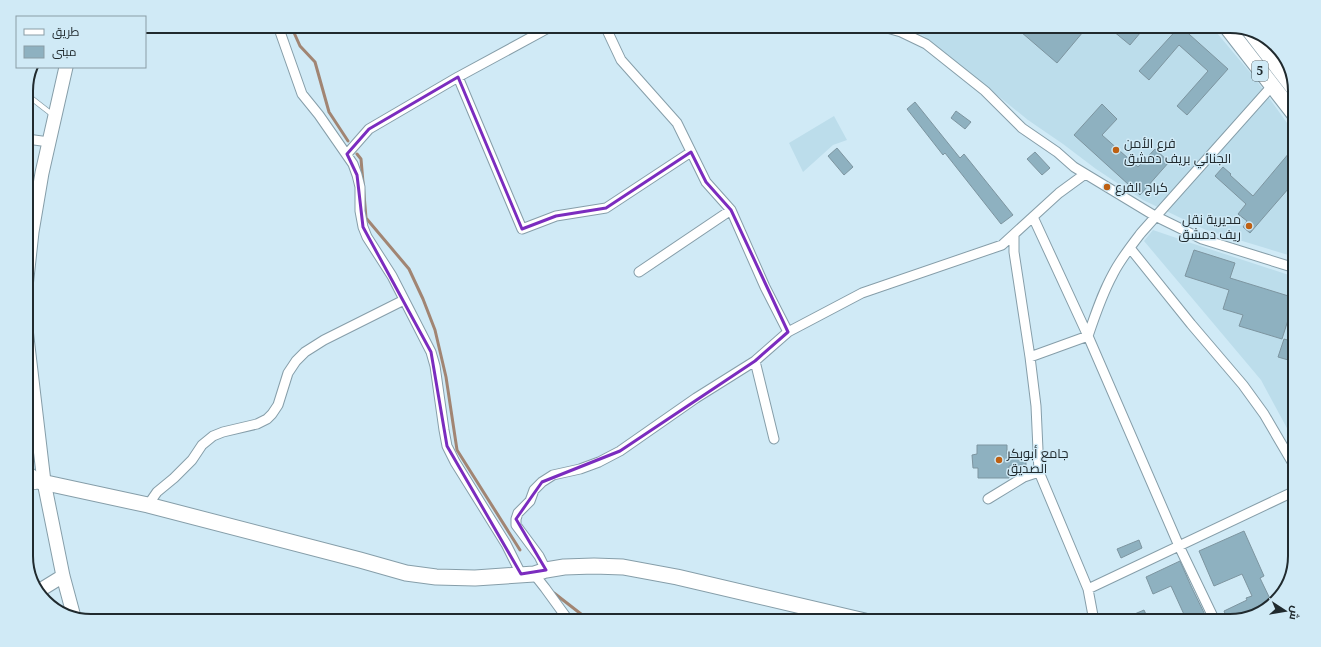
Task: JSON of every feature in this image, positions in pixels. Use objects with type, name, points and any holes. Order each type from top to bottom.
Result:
[{"type":"main road","name":"5","points":[[1231,33],[1288,106]]},
{"type":"main road","name":"5","points":[[1256,39],[1286,77]]},
{"type":"main road","points":[[33,226],[42,173],[64,68]]},
{"type":"main road","points":[[72,611],[33,480],[148,505],[406,573],[436,577],[475,578],[534,573],[564,567],[594,566],[623,568],[677,577],[835,614]]},
{"type":"main road","points":[[43,588],[63,576]]},
{"type":"street","points":[[280,33],[302,94],[353,164],[360,187],[360,211],[363,227],[367,237],[392,276],[431,352],[435,366],[441,415],[448,446],[459,469],[506,544],[534,573],[564,614]]},
{"type":"street","points":[[347,154],[369,129],[458,77],[539,33]]},
{"type":"street","points":[[608,33],[621,60],[677,123],[706,182],[731,210],[765,287],[788,332]]},
{"type":"street","points":[[903,33],[926,44],[985,91],[1022,128],[1086,174],[1156,216],[1202,239],[1288,266]]},
{"type":"street","points":[[458,77],[522,229],[556,216],[606,208],[691,152]]},
{"type":"street","points":[[1088,336],[1099,304],[1113,273],[1130,248],[1156,216],[1272,86]]},
{"type":"street","points":[[33,140],[49,142]]},
{"type":"street","points":[[534,573],[539,556],[516,525],[516,519],[518,513],[530,501],[534,490],[542,482],[553,475],[580,469],[620,451],[696,398],[755,361],[788,332],[862,293],[1002,245],[1059,193],[1086,174]]},
{"type":"street","points":[[639,272],[731,210]]},
{"type":"street","points":[[1034,217],[1088,336],[1179,546],[1212,614]]},
{"type":"street","points":[[1014,235],[1014,252],[1036,406],[1039,472],[1088,589],[1093,614]]},
{"type":"street","points":[[1130,248],[1191,324],[1243,385],[1264,414],[1288,455]]},
{"type":"street","points":[[148,505],[157,492],[192,460],[202,445],[213,436],[223,432],[257,424],[267,419],[278,405],[288,373],[296,361],[305,352],[324,340],[404,300]]},
{"type":"street","points":[[1030,357],[1088,336]]},
{"type":"street","points":[[755,361],[774,439]]},
{"type":"street","points":[[988,500],[1024,478],[1039,472]]},
{"type":"street","points":[[1088,589],[1288,494]]},
{"type":"lane","points":[[33,99],[55,116]]},
{"type":"highlighted area","points":[[458,77],[522,229],[556,216],[606,208],[691,152],[706,182],[731,210],[788,332],[755,361],[620,451],[542,482],[516,519],[546,570],[521,574],[447,446],[431,352],[363,227],[357,175],[347,154],[369,129]]},
{"type":"shaded area","points":[[916,33],[1217,33],[1254,77],[1288,124],[1288,255],[1206,230],[1143,200],[1096,169],[1028,120],[924,36]]},
{"type":"shaded area","points":[[834,116],[847,140],[833,145],[803,172],[789,143]]},
{"type":"shaded area","points":[[1153,230],[1288,275],[1288,430],[1261,380],[1144,241]]},
{"type":"building","points":[[1022,33],[1082,33],[1057,63]]},
{"type":"building","points":[[1115,33],[1140,33],[1130,45]]},
{"type":"building","points":[[1174,33],[1188,33],[1228,69],[1187,115],[1177,106],[1208,71],[1179,45],[1149,80],[1139,71]]},
{"type":"building","points":[[915,102],[960,158],[964,154],[1013,215],[1001,224],[945,153],[943,155],[907,109]]},
{"type":"building","points":[[1102,104],[1117,119],[1102,135],[1138,167],[1155,149],[1169,162],[1140,195],[1074,135]]},
{"type":"building","points":[[956,111],[971,122],[965,129],[951,118]]},
{"type":"building","points":[[837,148],[853,167],[844,175],[828,156]]},
{"type":"building","points":[[1035,152],[1050,168],[1042,175],[1027,159]]},
{"type":"building","points":[[1288,154],[1288,189],[1250,233],[1243,227],[1247,221],[1238,214],[1246,204],[1215,176],[1223,167],[1253,196]]},
{"type":"building","points":[[1194,250],[1235,263],[1230,278],[1288,296],[1288,320],[1282,339],[1239,326],[1243,315],[1223,309],[1229,290],[1185,276]]},
{"type":"building","points":[[1284,339],[1288,340],[1288,360],[1278,357]]},
{"type":"building","name":"جامع أبوبكر الصديق","points":[[977,445],[1007,445],[1007,454],[1026,453],[1026,465],[1009,466],[1009,478],[978,478],[978,468],[973,468],[972,455],[977,454]]},
{"type":"building","points":[[1244,531],[1264,576],[1260,578],[1266,591],[1265,591],[1265,602],[1252,610],[1237,614],[1225,614],[1224,611],[1252,596],[1242,574],[1214,586],[1199,551]]},
{"type":"building","points":[[1139,540],[1142,548],[1121,558],[1117,549]]},
{"type":"building","points":[[1180,561],[1205,614],[1184,614],[1171,586],[1153,594],[1146,577]]},
{"type":"building","points":[[1144,610],[1146,614],[1135,614]]},
{"type":"waterway","points":[[294,33],[300,46],[315,62],[329,112],[348,141]]},
{"type":"waterway","points":[[357,154],[361,159],[366,218],[409,269],[435,330],[446,377],[457,450],[520,550]]},
{"type":"waterway","points":[[554,593],[581,614]]},
{"type":"place","name":"فرع الأمن الجنائي بريف دمشق","points":[[1116,150]]},
{"type":"place","name":"كراج الفرع","points":[[1107,187]]},
{"type":"place","name":"مديرية نقل ريف دمشق","points":[[1249,226]]},
{"type":"place","name":"جامع أبوبكر الصديق","points":[[999,460]]}]
